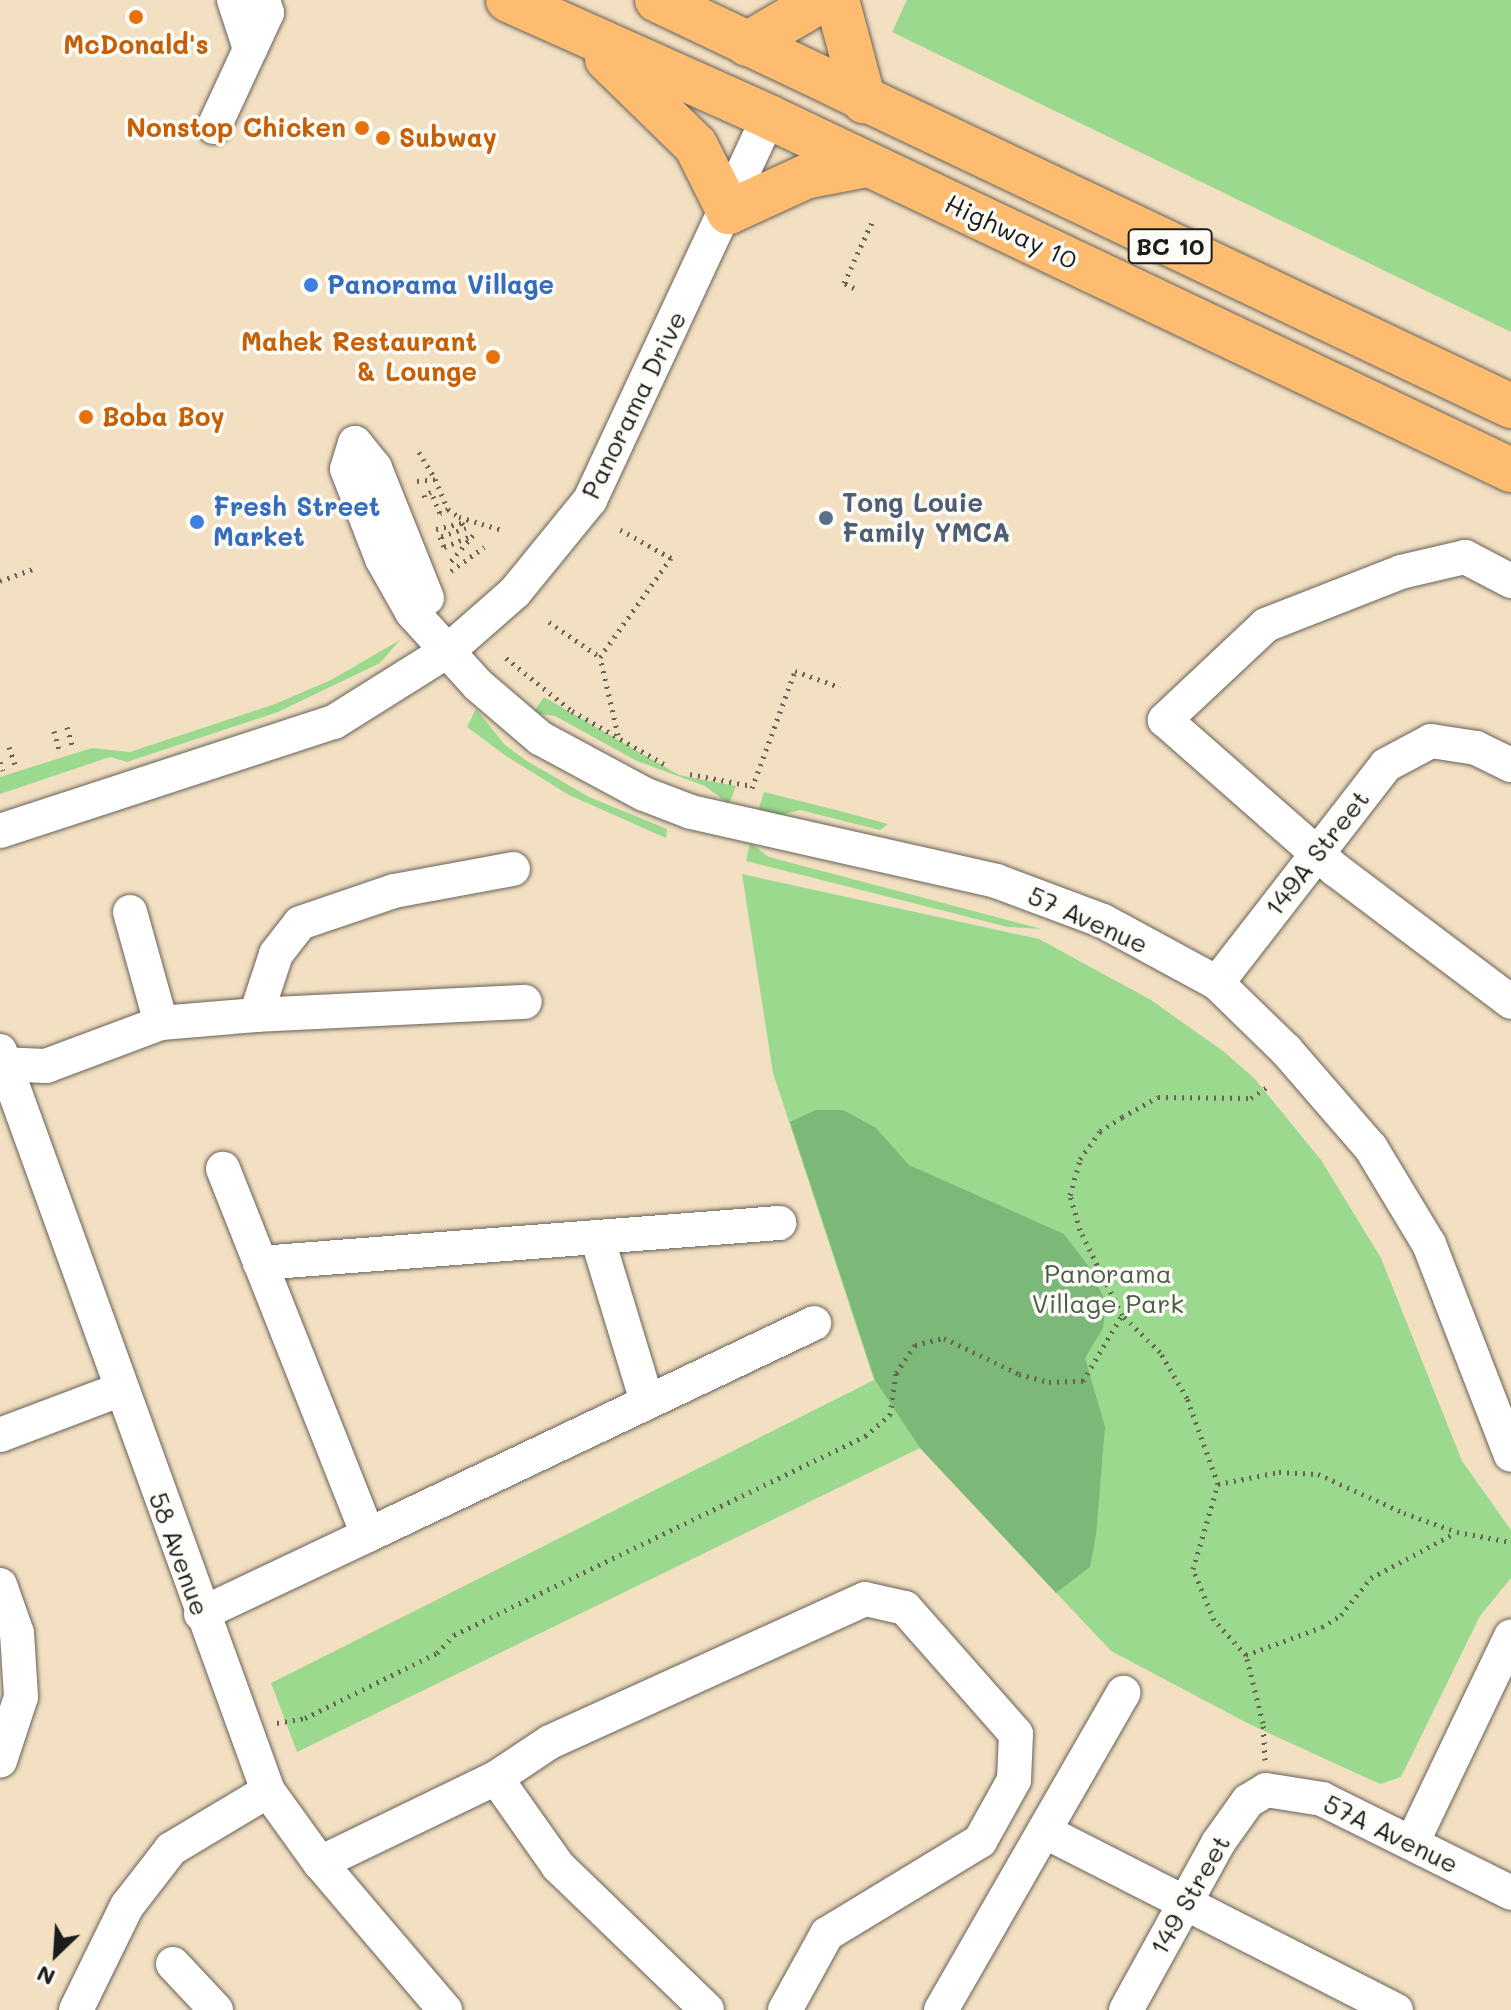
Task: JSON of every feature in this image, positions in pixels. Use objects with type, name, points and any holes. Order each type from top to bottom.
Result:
[{"type":"highway","name":"Highway 10","points":[[508,0],[581,36],[769,117],[1511,470]]},
{"type":"highway","name":"BC 10","points":[[657,0],[1511,406]]},
{"type":"highway","points":[[747,44],[822,0]]},
{"type":"highway","points":[[837,0],[864,101]]},
{"type":"highway","points":[[581,36],[688,136],[729,212],[805,177],[867,165]]},
{"type":"highway","points":[[769,117],[795,67]]},
{"type":"street","points":[[234,0],[250,49]]},
{"type":"street","points":[[214,127],[267,13],[263,0]]},
{"type":"street","name":"Panorama Drive","points":[[0,831],[334,722],[449,650],[515,592],[590,500],[729,212],[769,117]]},
{"type":"street","name":"57 Avenue","points":[[449,650],[375,468],[355,443],[347,469],[382,559],[412,612],[512,718],[644,794],[742,826],[996,881],[1103,921],[1217,983],[1286,1050],[1371,1148],[1429,1244],[1511,1455]]},
{"type":"street","points":[[1511,581],[1465,557],[1401,572],[1266,625],[1165,720],[1316,853],[1511,1002]]},
{"type":"street","name":"149A Street","points":[[1217,983],[1386,765],[1431,741],[1476,748],[1511,765]]},
{"type":"street","points":[[256,1015],[276,954],[300,923],[394,891],[513,869]]},
{"type":"street","points":[[130,912],[161,1023]]},
{"type":"street","points":[[2,1059],[46,1066],[161,1023],[256,1015],[525,1002]]},
{"type":"street","name":"58 Avenue","points":[[2,1059],[119,1390],[268,1791],[320,1863],[445,2010]]},
{"type":"street","points":[[223,1169],[368,1535]]},
{"type":"street","points":[[260,1263],[779,1223]]},
{"type":"street","points":[[597,1237],[647,1402]]},
{"type":"street","points":[[201,1614],[814,1323]]},
{"type":"street","points":[[0,1435],[119,1390]]},
{"type":"street","points":[[0,1585],[17,1633],[21,1697],[0,1761]]},
{"type":"street","points":[[320,1863],[496,1778],[550,1742],[865,1599],[905,1608],[1016,1734],[1014,1780],[980,1841],[827,1934],[785,2010]]},
{"type":"street","points":[[1412,1843],[1511,1636]]},
{"type":"street","points":[[941,2010],[1123,1693]]},
{"type":"street","points":[[496,1778],[558,1866],[707,2010]]},
{"type":"street","name":"57A Avenue","points":[[1265,1778],[1322,1799],[1511,1893]]},
{"type":"street","name":"149 Street","points":[[1126,2010],[1185,1900],[1265,1778]]},
{"type":"street","points":[[76,2010],[127,1906],[171,1849],[268,1791]]},
{"type":"street","points":[[1044,1831],[1185,1900],[1396,2010]]},
{"type":"street","points":[[173,1964],[216,2010]]},
{"type":"path","points":[[854,288],[844,283],[872,222]]},
{"type":"path","points":[[419,452],[448,509],[459,517],[499,529]]},
{"type":"path","points":[[413,471],[419,485],[435,479]]},
{"type":"path","points":[[448,509],[440,513],[431,492],[424,495],[437,531],[462,523],[466,528],[440,537],[444,547],[473,535],[446,567],[451,571],[484,547]]},
{"type":"path","points":[[600,657],[671,558],[619,529]]},
{"type":"path","points":[[0,581],[35,568]]},
{"type":"path","points":[[549,622],[600,657],[618,736]]},
{"type":"path","points":[[506,658],[547,694],[681,772],[752,786],[795,671],[840,687]]},
{"type":"path","points":[[67,727],[73,748]]},
{"type":"path","points":[[54,731],[60,753]]},
{"type":"path","points":[[9,747],[16,767]]},
{"type":"path","points":[[0,762],[3,771]]},
{"type":"path","points":[[1265,1778],[1263,1723],[1246,1655],[1214,1620],[1193,1569],[1218,1484],[1187,1398],[1160,1352],[1122,1315],[1073,1213],[1071,1178],[1100,1131],[1158,1097],[1251,1098],[1269,1086]]},
{"type":"path","points":[[276,1723],[305,1718],[437,1653],[454,1635],[865,1436],[890,1415],[896,1373],[915,1345],[944,1338],[1019,1374],[1049,1382],[1083,1381],[1122,1315]]},
{"type":"path","points":[[1218,1484],[1279,1472],[1318,1474],[1457,1532],[1511,1542]]},
{"type":"path","points":[[1246,1655],[1322,1627],[1341,1615],[1371,1578],[1457,1532]]},
{"type":"green space","points":[[907,0],[1511,0],[1511,332],[892,32]]},
{"type":"green space","points":[[400,640],[380,663],[278,712],[127,762],[110,757],[0,794],[0,777],[92,748],[130,752],[275,704],[331,680]]},
{"type":"green space","points":[[544,697],[679,775],[736,786],[729,804],[705,786],[637,761],[555,716],[533,713]]},
{"type":"green space","points":[[476,709],[505,745],[527,761],[589,797],[667,829],[666,838],[569,795],[506,756],[467,727]]},
{"type":"green space","points":[[764,792],[888,824],[880,830],[800,810],[778,816],[758,811]]},
{"type":"green space","points":[[750,843],[769,857],[1042,929],[1008,927],[746,861]]},
{"type":"green space","name":"Panorama Village Park","points":[[742,874],[1039,939],[1151,1000],[1223,1051],[1254,1078],[1321,1160],[1381,1258],[1462,1461],[1511,1530],[1511,1578],[1480,1616],[1401,1777],[1380,1784],[1251,1725],[1111,1651],[920,1448],[297,1752],[271,1683],[874,1380],[773,1073]]},
{"type":"green space","points":[[816,1110],[843,1110],[876,1128],[909,1165],[1064,1234],[1090,1268],[1106,1303],[1103,1328],[1085,1358],[1105,1427],[1096,1535],[1090,1567],[1056,1593],[920,1448],[875,1380],[790,1122]]},
{"type":"place","name":"McDonald's","points":[[136,17]]},
{"type":"place","name":"Nonstop Chicken","points":[[362,128]]},
{"type":"place","name":"Subway","points":[[383,138]]},
{"type":"place","name":"Panorama Village","points":[[311,285]]},
{"type":"place","name":"Mahek Restaurant & Lounge","points":[[493,357]]},
{"type":"place","name":"Boba Boy","points":[[86,417]]},
{"type":"place","name":"Tong Louie Family YMCA","points":[[826,518]]},
{"type":"place","name":"Fresh Street Market","points":[[197,522]]}]
